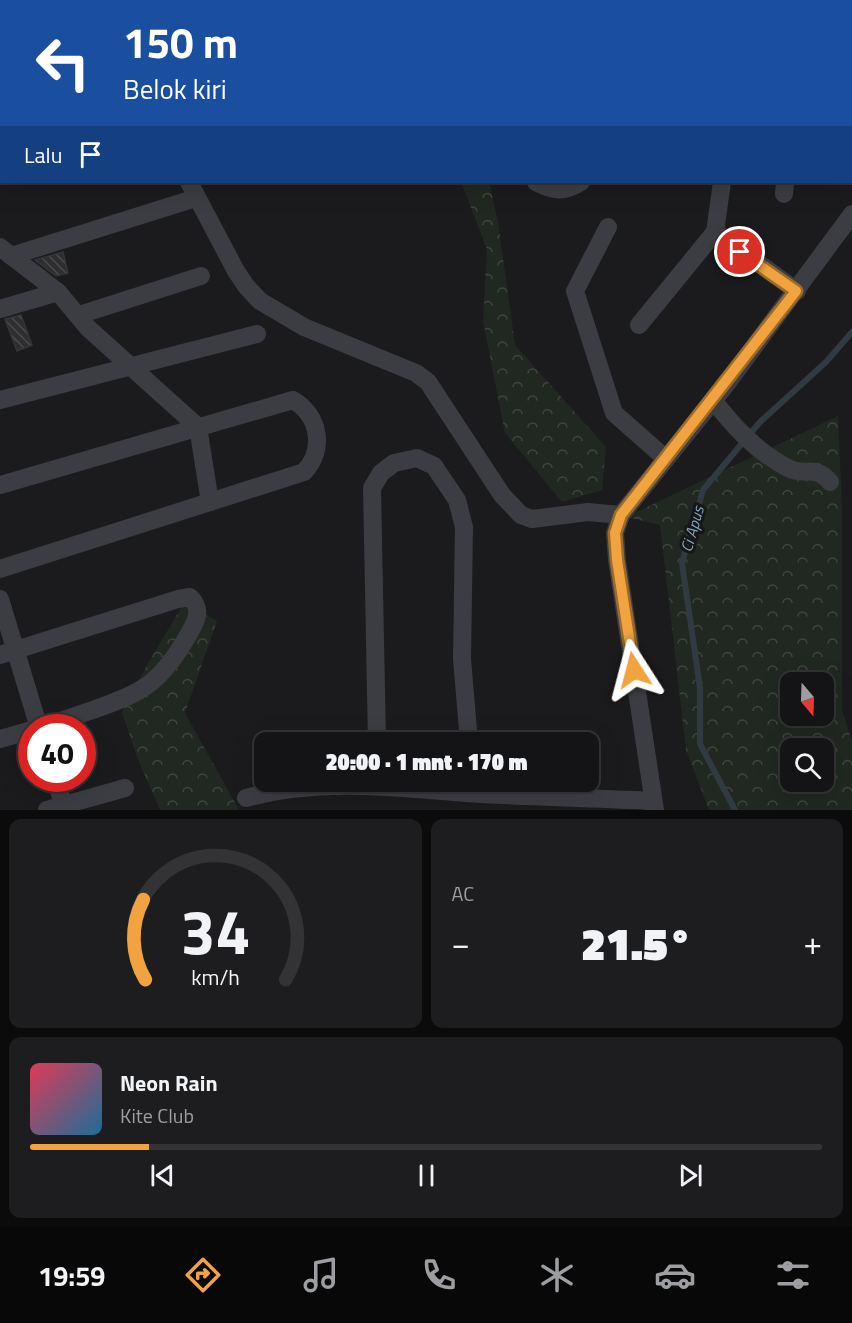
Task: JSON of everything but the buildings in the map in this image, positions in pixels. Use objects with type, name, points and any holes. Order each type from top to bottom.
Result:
[{"type":"street","points":[[538,183],[552,191],[563,190],[579,183]]},
{"type":"street","points":[[639,325],[715,232],[722,183]]},
{"type":"street","points":[[6,252],[192,190],[241,278],[260,301],[304,327],[416,373],[428,382],[502,495],[521,515],[532,519],[588,512],[621,515]]},
{"type":"street","points":[[521,792],[654,806],[617,560],[615,533],[621,515],[713,400],[852,214]]},
{"type":"street","points":[[608,227],[575,291],[614,413],[665,458]]},
{"type":"street","points":[[715,232],[796,291]]},
{"type":"street","points":[[6,252],[58,291],[88,328],[198,427],[210,502]]},
{"type":"street","points":[[79,315],[201,276]]},
{"type":"street","points":[[0,309],[58,291]]},
{"type":"street","points":[[0,400],[256,334]]},
{"type":"street","points":[[0,485],[294,400],[312,414],[315,428],[316,452],[313,463],[304,472],[0,569]]},
{"type":"street","points":[[713,400],[741,434],[777,462],[792,470],[818,472],[830,482]]},
{"type":"street","points":[[376,732],[372,488],[381,472],[394,463],[417,458],[434,466],[449,484],[457,500],[464,527],[462,659],[469,732]]},
{"type":"street","points":[[8,653],[190,597],[198,608],[195,623],[179,652],[141,690],[77,714]]},
{"type":"street","points":[[0,599],[8,653],[33,714]]},
{"type":"street","points":[[0,739],[18,734]]},
{"type":"street","points":[[57,792],[59,808],[124,788]]},
{"type":"street","points":[[246,798],[273,792]]},
{"type":"green space","points":[[461,183],[489,183],[498,222],[515,345],[606,447],[602,490],[562,502],[505,433],[483,321],[487,249]]},
{"type":"green space","points":[[838,416],[842,508],[842,710],[852,741],[852,810],[709,810],[686,750],[660,525],[626,517]]},
{"type":"green space","points":[[184,603],[217,621],[185,713],[239,810],[160,810],[139,762],[122,713]]},
{"type":"waterway","name":"Ci Apus","points":[[735,810],[700,744],[700,688],[682,563],[703,490],[760,422],[826,362],[852,332]]},
{"type":"route","points":[[634,670],[617,560],[615,533],[621,515],[728,382],[796,291],[740,252]]}]
